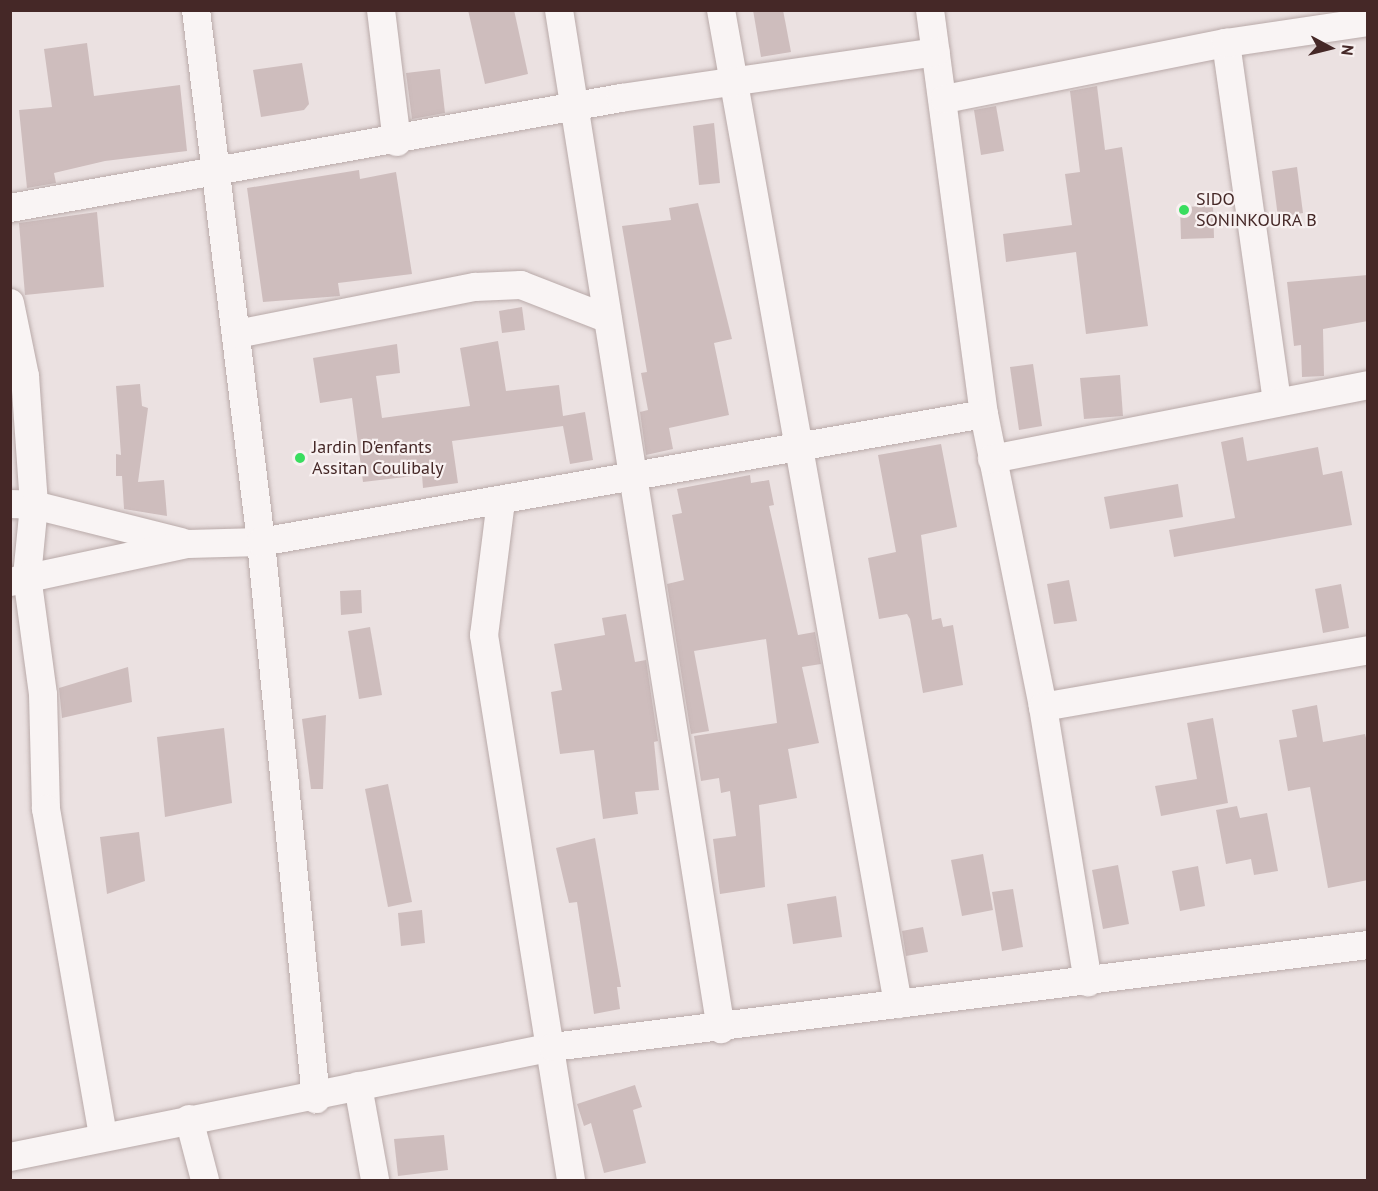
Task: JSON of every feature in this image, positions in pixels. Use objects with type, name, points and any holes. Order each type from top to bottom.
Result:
[{"type":"street","points":[[196,10],[261,542],[316,1099]]},
{"type":"street","points":[[381,10],[397,142]]},
{"type":"street","points":[[559,10],[721,1029]]},
{"type":"street","points":[[721,10],[898,1004]]},
{"type":"street","points":[[930,10],[945,99],[984,414],[1043,707],[1088,982]]},
{"type":"street","points":[[945,99],[1226,43],[1368,22]]},
{"type":"street","points":[[1226,43],[1277,402]]},
{"type":"street","points":[[10,208],[397,142],[733,81],[936,52]]},
{"type":"street","points":[[237,334],[475,287],[521,285],[608,319]]},
{"type":"street","points":[[10,303],[25,376],[19,579],[43,695],[46,809],[103,1135]]},
{"type":"street","points":[[992,459],[1368,385]]},
{"type":"street","points":[[19,579],[188,544],[261,542],[633,479],[798,446],[984,414]]},
{"type":"street","points":[[501,501],[484,636],[553,1047],[571,1180]]},
{"type":"street","points":[[22,504],[188,544]]},
{"type":"street","points":[[1043,707],[1368,650]]},
{"type":"street","points":[[10,1157],[103,1135],[316,1099],[358,1086],[553,1047],[721,1029],[898,1004],[1088,982],[1368,945]]},
{"type":"street","points":[[358,1086],[375,1180]]},
{"type":"street","points":[[189,1119],[205,1180]]},
{"type":"building","points":[[468,10],[514,10],[528,74],[485,84]]},
{"type":"building","points":[[753,10],[783,10],[791,52],[761,57]]},
{"type":"building","points":[[87,43],[94,96],[180,85],[187,151],[105,161],[54,173],[56,183],[27,188],[19,110],[52,107],[44,49]]},
{"type":"building","points":[[302,63],[309,104],[304,110],[261,117],[253,70]]},
{"type":"building","points":[[440,69],[445,113],[412,119],[406,73]]},
{"type":"building","points":[[1097,86],[1105,150],[1122,147],[1148,326],[1086,334],[1076,252],[1006,262],[1003,234],[1072,225],[1065,174],[1080,172],[1070,91]]},
{"type":"building","points":[[996,106],[1004,151],[981,155],[974,110]]},
{"type":"building","points":[[714,123],[720,183],[699,185],[693,126]]},
{"type":"building","points":[[1297,167],[1303,213],[1278,217],[1272,171]]},
{"type":"building","points":[[359,170],[360,179],[396,172],[412,274],[338,283],[340,296],[263,302],[247,188]]},
{"type":"building","points":[[698,203],[732,339],[714,343],[729,415],[669,428],[673,449],[646,455],[640,412],[648,410],[641,373],[647,372],[622,226],[671,220],[669,208]]},
{"type":"building","points":[[1213,206],[1214,238],[1181,239],[1180,207]]},
{"type":"building","points":[[97,212],[104,287],[25,295],[19,223]]},
{"type":"building","points":[[1368,275],[1368,321],[1323,329],[1324,376],[1302,377],[1301,345],[1294,346],[1287,282]]},
{"type":"building","points":[[522,307],[525,330],[502,333],[499,311]]},
{"type":"building","points":[[498,341],[506,391],[559,385],[563,416],[585,412],[593,460],[570,464],[563,426],[452,441],[458,483],[423,488],[422,475],[363,482],[352,398],[320,403],[313,358],[397,344],[400,373],[376,376],[382,418],[470,406],[460,348]]},
{"type":"building","points":[[1033,364],[1042,426],[1019,430],[1010,367]]},
{"type":"building","points":[[1120,375],[1123,416],[1084,419],[1080,378]]},
{"type":"building","points":[[140,384],[142,406],[148,408],[138,482],[164,480],[167,516],[124,509],[122,476],[116,476],[116,454],[121,455],[116,386]]},
{"type":"building","points":[[1243,437],[1247,461],[1318,447],[1323,475],[1342,471],[1352,525],[1174,557],[1169,530],[1235,518],[1221,442]]},
{"type":"building","points":[[941,444],[957,527],[921,535],[932,620],[941,618],[943,627],[953,625],[963,685],[923,693],[910,619],[907,614],[879,619],[868,558],[896,552],[878,455]]},
{"type":"building","points":[[750,475],[751,483],[769,480],[774,505],[769,506],[798,635],[815,632],[821,664],[802,667],[819,743],[788,749],[797,798],[759,805],[765,887],[720,894],[713,839],[736,836],[730,791],[721,793],[719,778],[701,781],[694,736],[777,723],[766,639],[694,651],[709,731],[691,734],[667,584],[684,580],[672,515],[682,513],[677,489]]},
{"type":"building","points":[[1178,484],[1183,517],[1110,529],[1104,497]]},
{"type":"building","points":[[1069,580],[1077,621],[1054,624],[1047,584]]},
{"type":"building","points":[[1341,584],[1349,628],[1323,633],[1315,589]]},
{"type":"building","points":[[361,590],[362,613],[341,615],[340,591]]},
{"type":"building","points":[[626,614],[635,662],[646,660],[658,741],[654,742],[659,790],[635,792],[638,814],[603,819],[594,750],[560,754],[551,692],[562,690],[554,644],[605,635],[602,618]]},
{"type":"building","points":[[370,627],[382,695],[359,699],[348,631]]},
{"type":"building","points":[[128,667],[132,702],[62,718],[59,688]]},
{"type":"building","points":[[1317,705],[1323,742],[1365,734],[1368,746],[1368,880],[1328,888],[1310,787],[1288,791],[1279,740],[1297,737],[1292,710]]},
{"type":"building","points":[[326,715],[323,789],[311,789],[302,719]]},
{"type":"building","points":[[1213,718],[1228,803],[1161,816],[1155,786],[1197,779],[1187,723]]},
{"type":"building","points":[[224,728],[232,803],[165,817],[157,737]]},
{"type":"building","points":[[388,784],[412,902],[388,907],[365,789]]},
{"type":"building","points":[[1237,806],[1240,818],[1267,813],[1278,871],[1254,875],[1251,859],[1226,864],[1216,810]]},
{"type":"building","points":[[139,832],[145,881],[107,894],[100,837]]},
{"type":"building","points":[[595,838],[621,987],[617,987],[620,1009],[594,1014],[577,902],[569,903],[556,848]]},
{"type":"building","points":[[983,854],[993,910],[962,916],[951,860]]},
{"type":"building","points":[[1118,865],[1129,924],[1103,929],[1092,870]]},
{"type":"building","points":[[1198,866],[1205,906],[1180,911],[1172,871]]},
{"type":"building","points":[[1013,889],[1023,947],[1002,951],[992,892]]},
{"type":"building","points":[[836,896],[842,937],[793,944],[787,904]]},
{"type":"building","points":[[422,910],[425,943],[401,946],[398,913]]},
{"type":"building","points":[[923,927],[928,952],[906,956],[902,931]]},
{"type":"building","points":[[635,1085],[642,1107],[633,1110],[646,1163],[604,1173],[591,1123],[584,1126],[577,1104]]},
{"type":"building","points":[[444,1135],[448,1170],[398,1176],[394,1139]]},
{"type":"place","name":"SIDO SONINKOURA B","points":[[1184,210]]},
{"type":"place","name":"Jardin D'enfants Assitan Coulibaly","points":[[300,458]]}]
